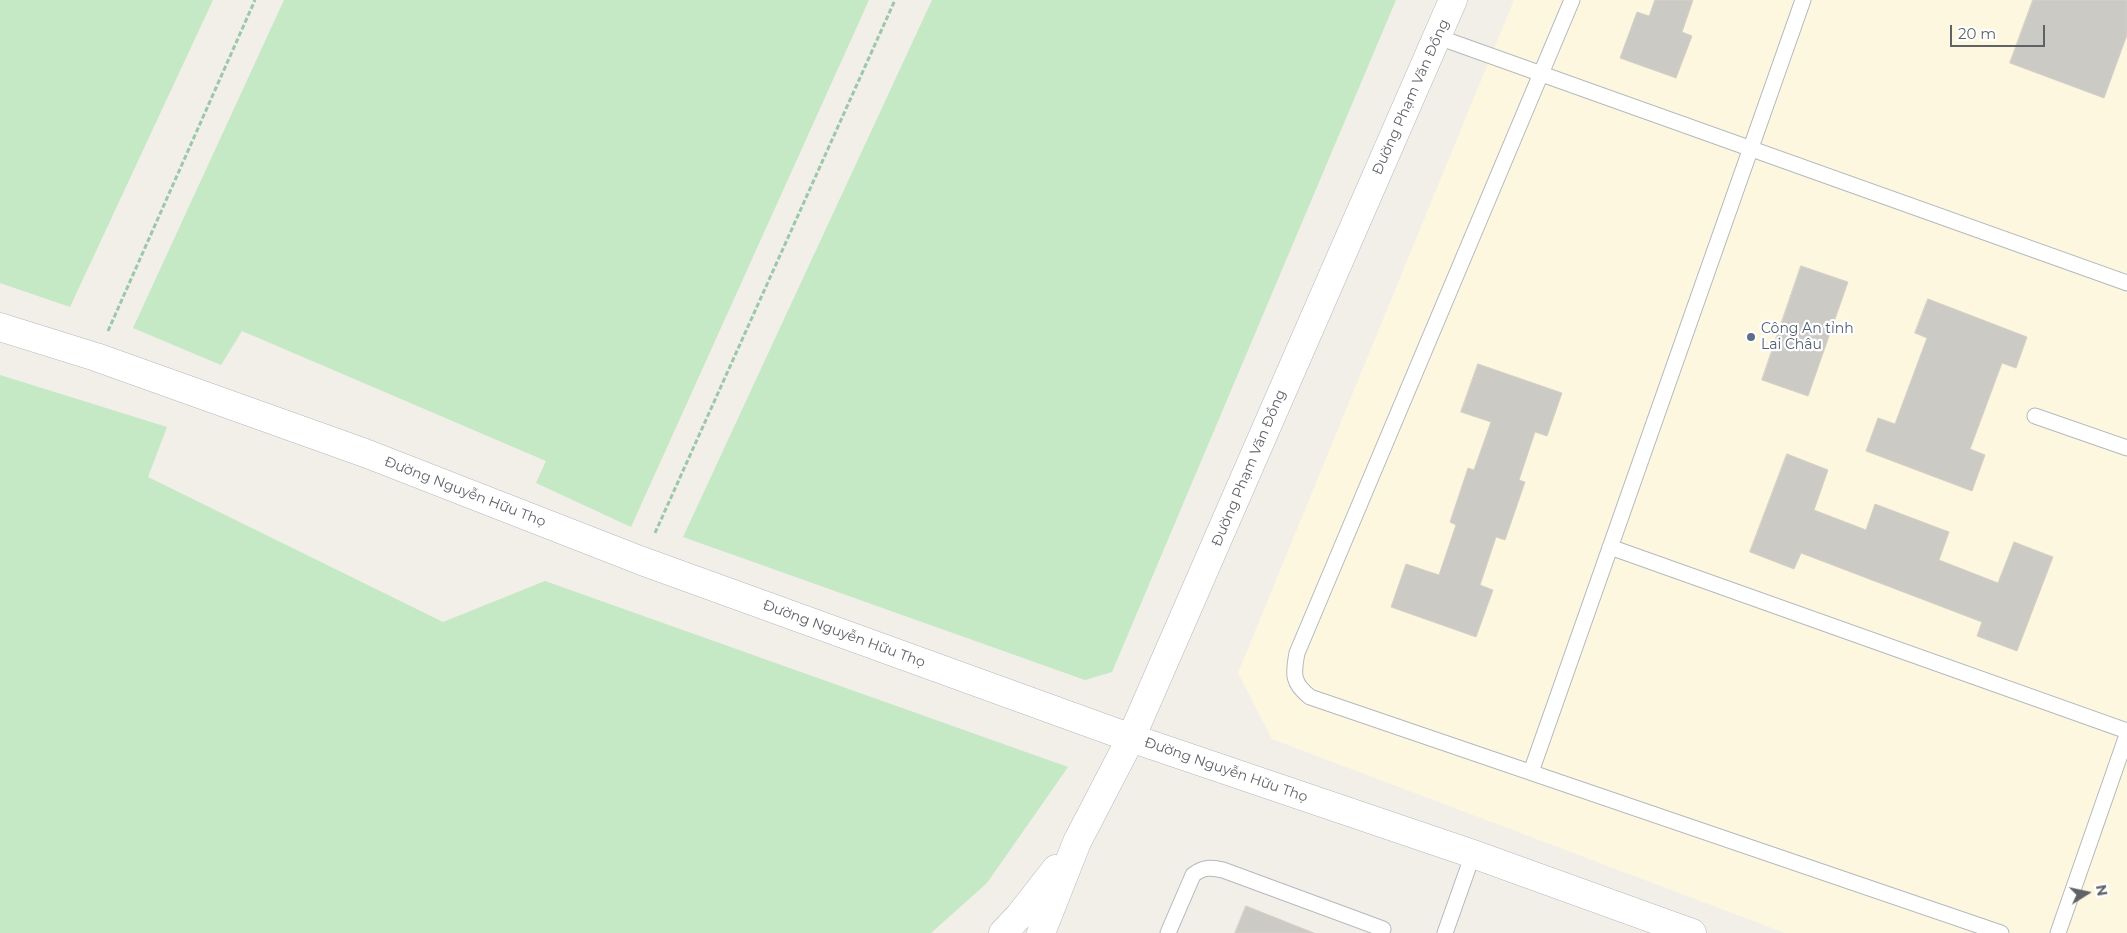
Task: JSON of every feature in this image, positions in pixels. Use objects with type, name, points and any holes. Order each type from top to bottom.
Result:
[{"type":"street","name":"Đường Phạm Văn Đồng","points":[[1040,933],[1077,842],[1132,738],[1453,0]]},
{"type":"street","name":"Đường Nguyễn Hữu Thọ","points":[[0,326],[365,453],[642,561],[1132,738],[1473,854],[1692,933]]},
{"type":"street","points":[[1003,933],[1020,915],[1077,842]]},
{"type":"lane","points":[[1572,0],[1297,653],[1294,668],[1295,679],[1299,688],[1310,697],[2001,933]]},
{"type":"lane","points":[[1531,772],[1803,0]]},
{"type":"lane","points":[[1438,37],[2127,283]]},
{"type":"lane","points":[[2035,416],[2127,448]]},
{"type":"lane","points":[[1610,546],[2127,733],[2058,933]]},
{"type":"lane","points":[[1445,933],[1473,854]]},
{"type":"lane","points":[[1168,933],[1193,875],[1201,868],[1223,870],[1383,929]]},
{"type":"path","points":[[96,358],[255,0]]},
{"type":"path","points":[[642,561],[895,0]]},
{"type":"shaded area","name":"Công An tỉnh Lai Châu","points":[[1514,0],[2127,0],[2127,933],[1785,933],[1272,739],[1238,673]]},
{"type":"green space","points":[[0,0],[213,0],[70,307],[0,283]]},
{"type":"green space","points":[[284,0],[869,0],[631,527],[536,483],[546,461],[242,331],[221,365],[133,328]]},
{"type":"green space","points":[[932,0],[1396,0],[1112,672],[1085,680],[683,537]]},
{"type":"green space","points":[[0,375],[167,427],[148,477],[443,622],[545,581],[1068,767],[987,883],[931,933],[0,933]]},
{"type":"building","points":[[1655,0],[1693,0],[1682,32],[1692,36],[1676,78],[1620,58],[1637,12],[1649,16]]},
{"type":"building","points":[[2033,0],[2127,0],[2127,35],[2104,98],[2010,63]]},
{"type":"building","points":[[1801,266],[1848,282],[1808,396],[1762,380]]},
{"type":"building","points":[[1928,299],[2027,337],[2016,368],[2002,363],[1970,449],[1985,455],[1972,491],[1866,451],[1878,418],[1895,424],[1927,338],[1915,333]]},
{"type":"building","points":[[1478,364],[1562,393],[1547,436],[1535,432],[1519,480],[1525,482],[1505,540],[1496,537],[1480,585],[1493,590],[1476,637],[1391,607],[1406,564],[1439,575],[1456,525],[1450,522],[1468,468],[1474,470],[1491,422],[1461,412]]},
{"type":"building","points":[[1787,454],[1828,470],[1814,510],[1866,530],[1875,504],[1949,532],[1939,560],[1998,583],[2014,542],[2053,557],[2017,651],[1977,636],[1982,622],[1801,553],[1794,569],[1750,552]]},
{"type":"building","points":[[1246,906],[1314,933],[1235,933]]},
{"type":"place","name":"Công An tỉnh Lai Châu","points":[[1751,337]]}]
